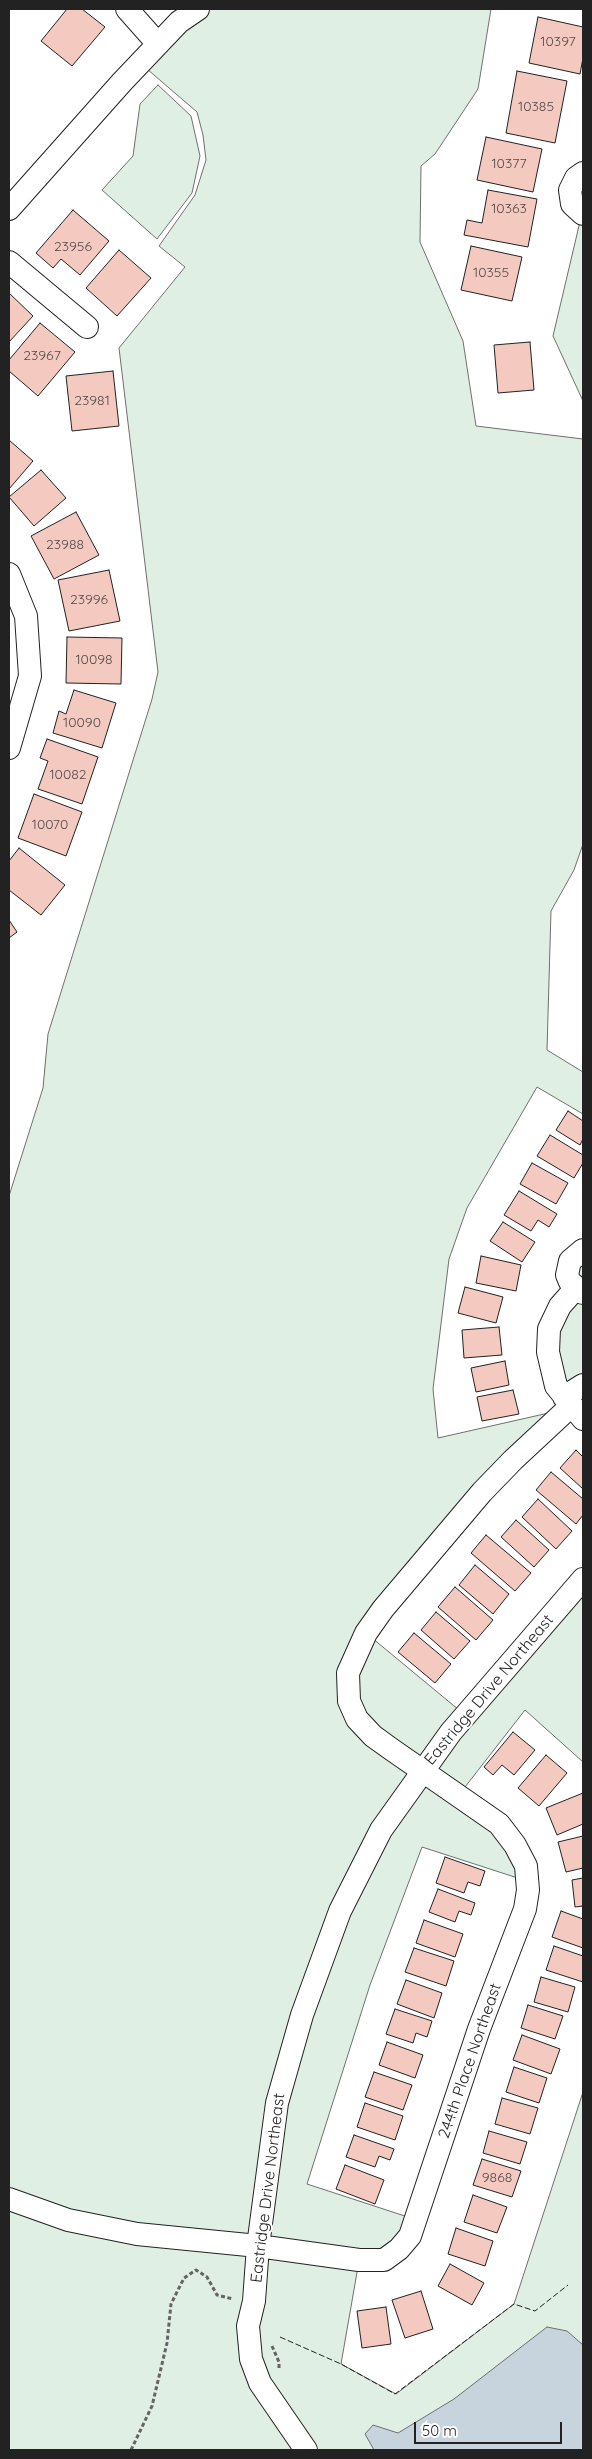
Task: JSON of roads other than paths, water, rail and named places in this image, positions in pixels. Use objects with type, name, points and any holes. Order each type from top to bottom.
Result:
[{"type":"street","points":[[127,9],[158,44]]},
{"type":"street","points":[[9,209],[158,44],[179,22],[198,9]]},
{"type":"street","points":[[583,173],[576,178],[570,190],[572,204],[583,214]]},
{"type":"street","points":[[9,262],[87,327]]},
{"type":"street","points":[[9,748],[30,676],[26,616],[11,579]]},
{"type":"street","points":[[573,1408],[556,1386],[548,1352],[549,1330],[560,1306],[579,1291],[570,1282],[568,1268],[574,1256],[583,1250]]},
{"type":"street","name":"244th Place Northeast","points":[[9,2199],[68,2220],[137,2234],[258,2246],[359,2260],[384,2260],[399,2249],[410,2236],[479,2029],[525,1909],[528,1890],[526,1866],[515,1845],[499,1824],[373,1736],[357,1719],[349,1700],[348,1686],[353,1660],[374,1621],[482,1492],[513,1460],[573,1408],[583,1385]]},
{"type":"street","name":"Eastridge Drive Northeast","points":[[306,2450],[260,2384],[251,2359],[248,2326],[254,2301],[258,2246],[277,2103],[302,2015],[325,1947],[352,1887],[381,1830],[451,1732],[583,1580]]}]
